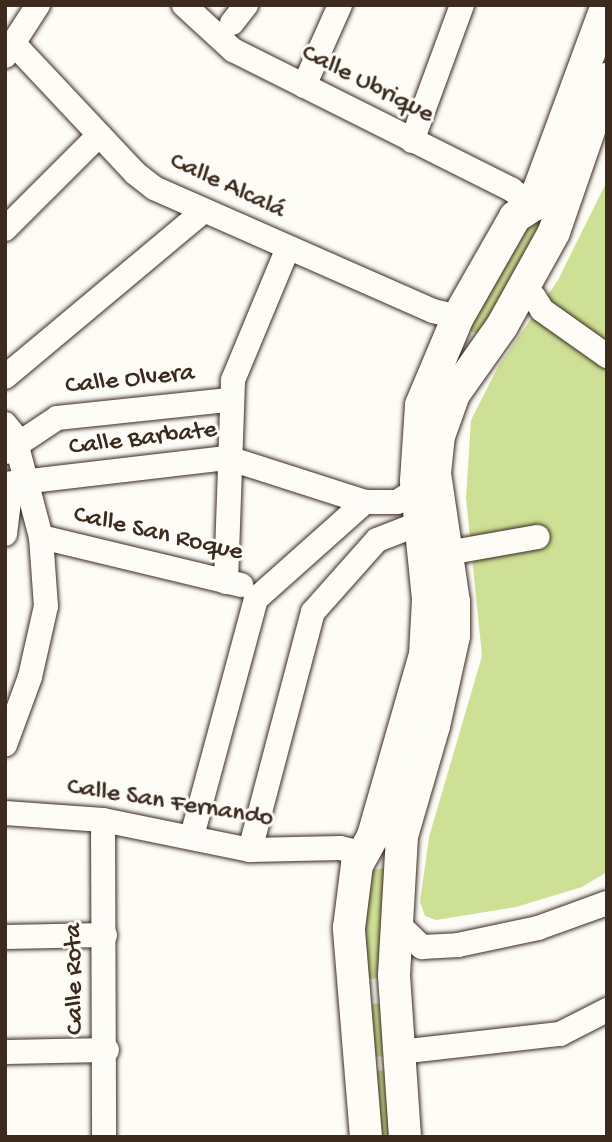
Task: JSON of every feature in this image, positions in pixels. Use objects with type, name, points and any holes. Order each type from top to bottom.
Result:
[{"type":"main road","points":[[366,1137],[350,971],[353,885],[358,865],[366,854],[425,655],[428,599],[418,524],[416,432],[421,405],[458,317],[515,217],[531,205],[607,5]]},
{"type":"main road","points":[[405,1137],[399,1052],[405,962],[399,925],[402,836],[451,658],[454,602],[435,473],[439,436],[454,394],[496,335],[554,232],[607,79]]},
{"type":"main road","points":[[531,205],[550,213],[554,232]]},
{"type":"main road","points":[[458,317],[459,331],[469,342],[483,343],[496,335]]},
{"type":"main road","points":[[366,854],[387,852],[401,867]]},
{"type":"main road","points":[[350,971],[358,984],[371,989],[385,986],[405,962]]},
{"type":"street","points":[[10,50],[38,5]]},
{"type":"street","name":"Calle Ubrique","points":[[184,5],[216,38],[303,86],[511,189],[531,205]]},
{"type":"street","points":[[303,86],[340,5]]},
{"type":"street","points":[[412,141],[462,5]]},
{"type":"street","name":"Calle Alcalá","points":[[10,50],[154,188],[202,212],[433,311],[458,317]]},
{"type":"street","points":[[5,229],[99,135]]},
{"type":"street","points":[[5,377],[202,212]]},
{"type":"street","points":[[226,582],[229,400],[233,380],[288,248]]},
{"type":"street","points":[[534,297],[541,310],[607,356]]},
{"type":"street","name":"Calle Olvera","points":[[9,440],[57,418],[229,400]]},
{"type":"street","points":[[5,534],[14,485],[9,440]]},
{"type":"street","name":"Calle Barbate","points":[[14,485],[228,458],[365,502]]},
{"type":"street","points":[[5,745],[43,634],[46,606],[41,537],[14,485]]},
{"type":"street","points":[[192,836],[256,599],[262,590],[365,502],[405,500],[417,489]]},
{"type":"street","points":[[250,850],[313,612],[377,540],[418,524]]},
{"type":"street","name":"Calle San Roque","points":[[41,537],[262,590]]},
{"type":"street","points":[[447,553],[538,537]]},
{"type":"street","name":"Calle San Fernando","points":[[5,813],[103,820],[192,836],[250,850],[340,848],[366,854]]},
{"type":"street","name":"Calle Rota","points":[[103,820],[107,1050],[104,1137]]},
{"type":"street","points":[[405,962],[509,936],[607,903]]},
{"type":"street","points":[[5,937],[105,934]]},
{"type":"street","points":[[399,1052],[560,1034],[607,1010]]},
{"type":"street","points":[[5,1052],[107,1050]]},
{"type":"green space","points":[[607,181],[607,872],[582,887],[516,907],[436,920],[425,916],[420,902],[429,837],[482,656],[466,498],[471,420],[499,365],[558,280]]},
{"type":"green space","points":[[540,217],[544,222],[482,334],[469,331],[466,318],[524,219]]},
{"type":"green space","points":[[373,870],[388,870],[379,978],[371,979],[365,975],[364,881]]},
{"type":"green space","points":[[387,1003],[390,1056],[368,1057],[365,1004]]},
{"type":"green space","points":[[392,1070],[396,1137],[374,1137],[371,1071]]}]
